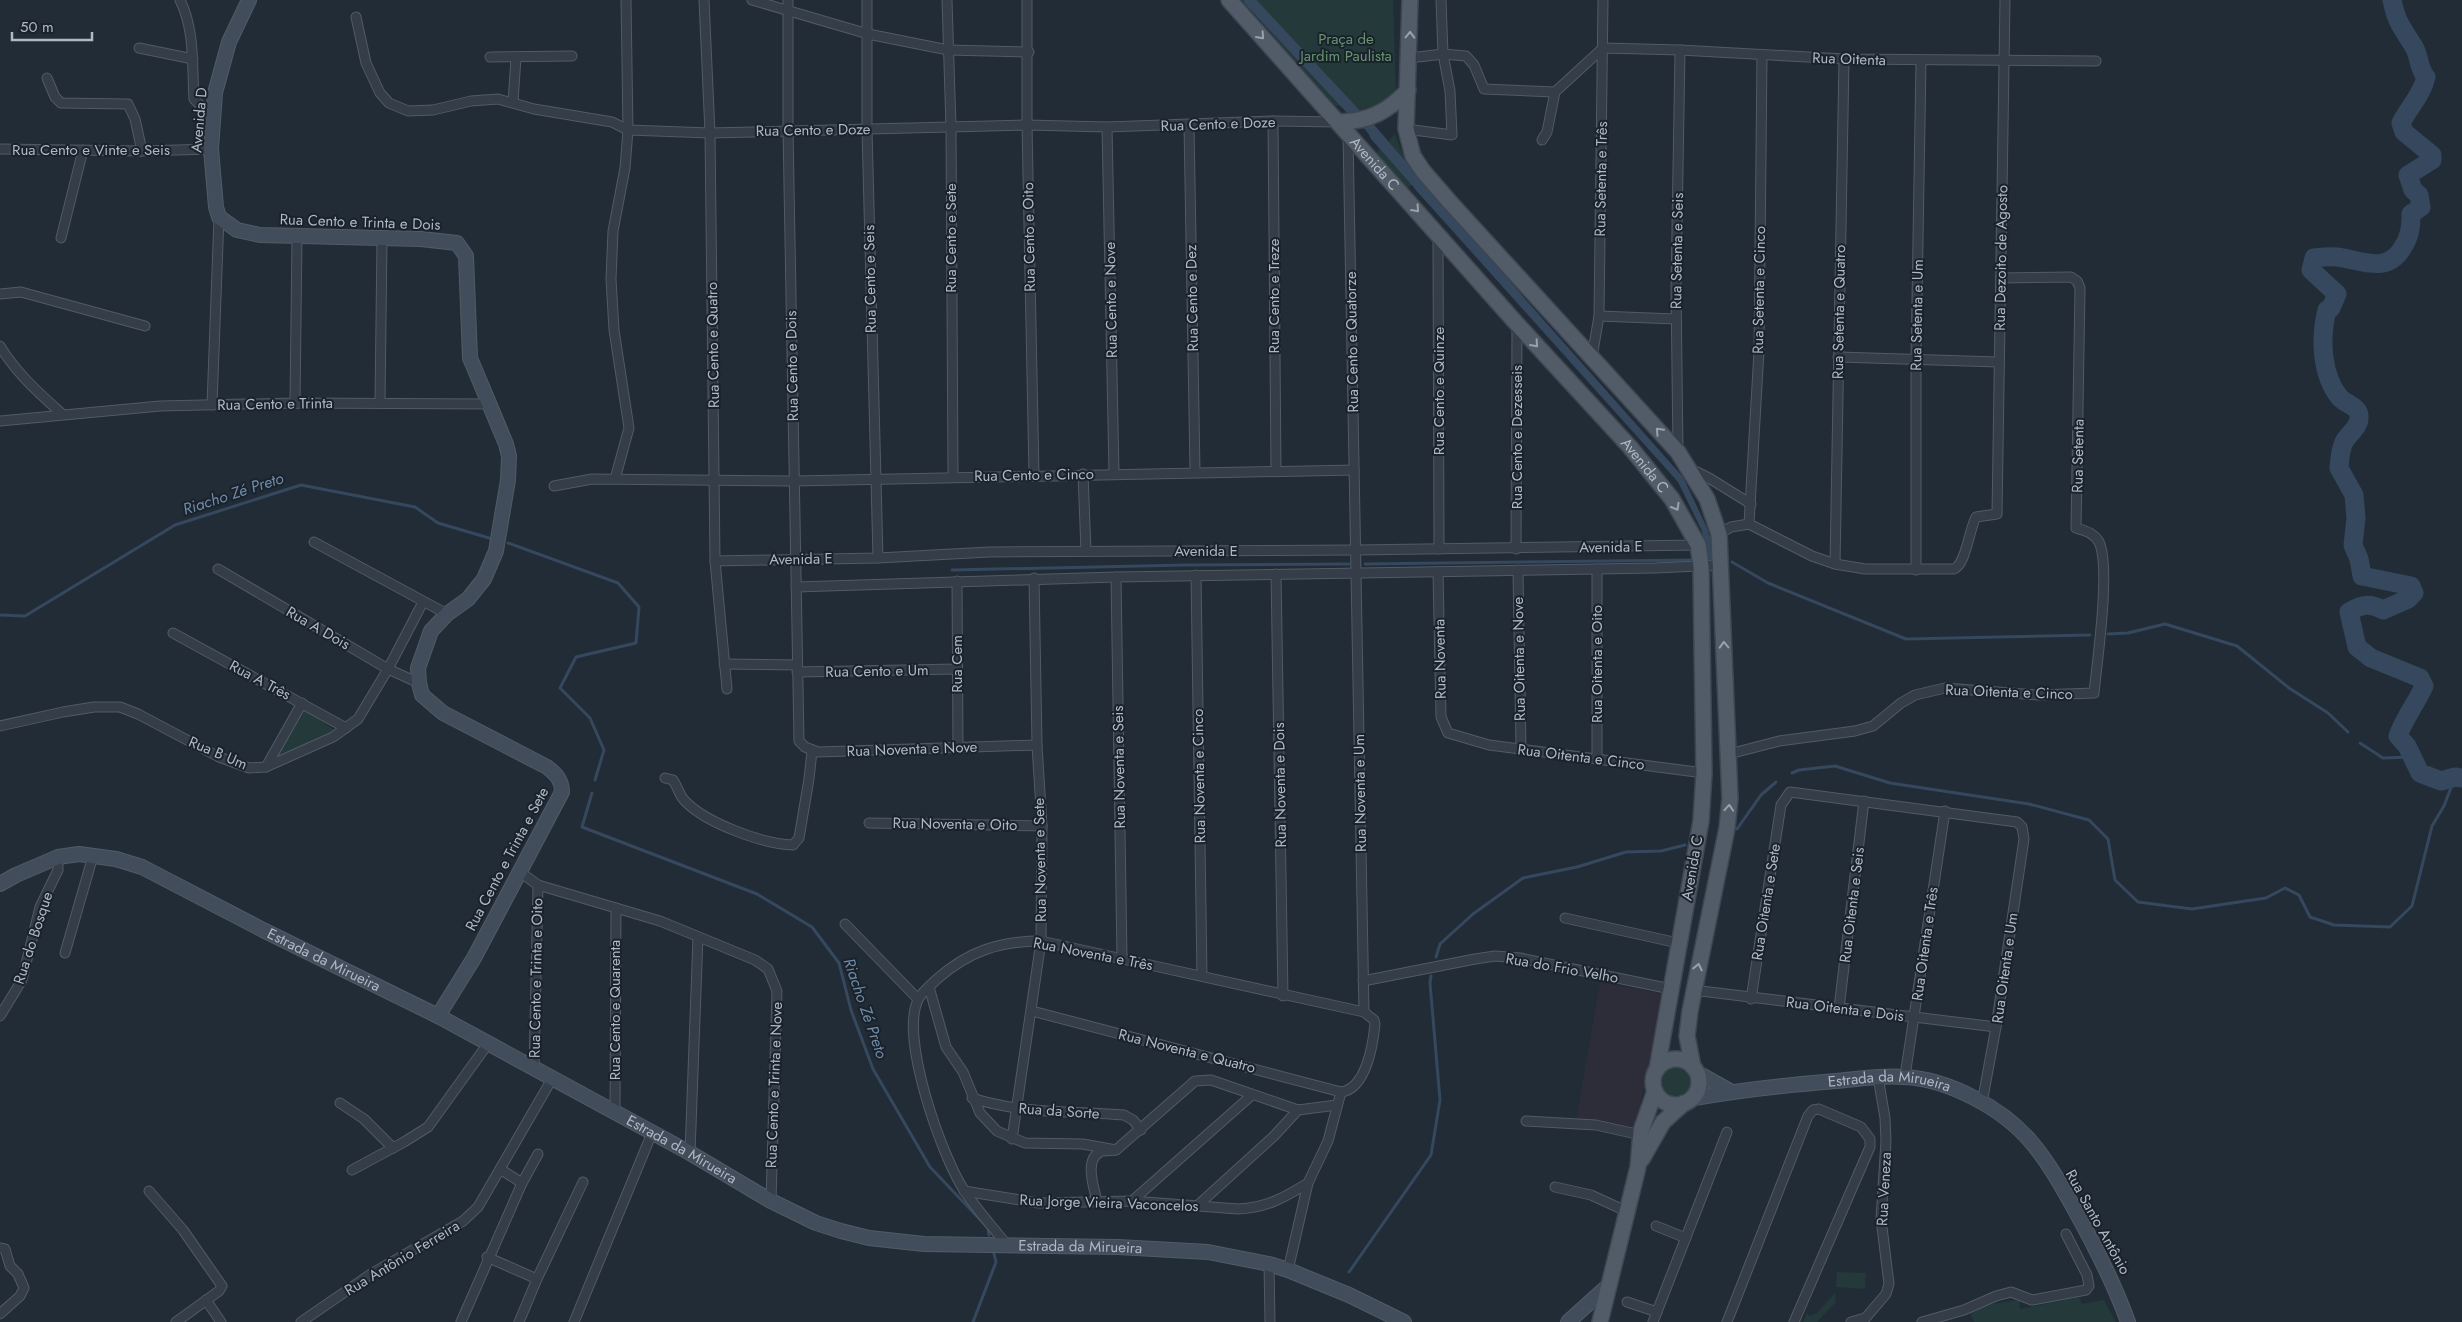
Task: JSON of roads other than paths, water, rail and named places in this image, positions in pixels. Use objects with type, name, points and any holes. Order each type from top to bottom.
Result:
[{"type":"main road","name":"Avenida D","points":[[220,217],[216,207],[211,149],[215,93],[229,42],[249,0]]},
{"type":"main road","name":"Avenida C","points":[[1228,0],[1348,125],[1438,234],[1635,454],[1672,499],[1698,545],[1701,566],[1704,773],[1701,821],[1657,1069]]},
{"type":"main road","name":"Avenida C","points":[[1410,0],[1410,58],[1406,124],[1413,156],[1424,171],[1678,452],[1690,468],[1707,499],[1719,534],[1722,565],[1729,754],[1728,828],[1693,990],[1688,1044],[1694,1069]]},
{"type":"main road","points":[[1348,125],[1390,108],[1408,90]]},
{"type":"main road","name":"Rua Cento e Trinta e Dois","points":[[220,217],[237,230],[260,235],[450,241],[457,243],[466,256],[470,358],[509,456],[508,480],[498,544],[484,579],[468,599],[446,614],[431,631],[418,668],[420,689]]},
{"type":"main road","name":"Rua Cento e Trinta e Sete","points":[[420,689],[443,713],[548,766],[558,777],[562,792],[474,958],[438,1016]]},
{"type":"main road","points":[[1703,727],[1727,726]]},
{"type":"main road","name":"Estrada da Mirueira","points":[[0,884],[58,857],[79,854],[142,867],[263,930],[438,1016],[534,1071],[816,1223],[869,1238],[924,1244],[1006,1244],[1199,1251],[1269,1264],[1288,1270],[1349,1295],[1404,1322]]},
{"type":"main road","points":[[1600,1322],[1628,1212],[1638,1167],[1641,1135],[1655,1091],[1653,1081],[1657,1069],[1666,1061],[1677,1059],[1730,1091]]},
{"type":"main road","points":[[1638,1167],[1648,1144],[1663,1122],[1687,1101],[1698,1086],[1694,1069]]},
{"type":"main road","name":"Estrada da Mirueira","points":[[1655,1091],[1664,1101],[1670,1104],[1730,1091],[1828,1078],[1904,1076],[1958,1090],[1999,1113],[2032,1142]]},
{"type":"main road","name":"Rua Santo Antônio","points":[[2032,1142],[2058,1181],[2102,1260],[2121,1300],[2128,1322]]},
{"type":"main road","points":[[1568,1322],[1583,1311],[1608,1285]]},
{"type":"street","points":[[180,0],[186,5],[193,59],[194,99],[214,120]]},
{"type":"street","points":[[615,480],[629,428],[614,330],[611,279],[613,231],[625,168],[628,130],[626,0]]},
{"type":"street","name":"Rua Cento e Quatro","points":[[704,0],[710,133],[715,561],[726,689]]},
{"type":"street","points":[[752,0],[868,34],[948,50],[1029,52]]},
{"type":"street","name":"Rua Cento e Dois","points":[[788,0],[788,129],[798,733],[802,745],[812,751]]},
{"type":"street","name":"Rua Cento e Seis","points":[[867,0],[867,129],[878,558]]},
{"type":"street","name":"Rua Cento e Sete","points":[[947,0],[951,127],[953,476]]},
{"type":"street","name":"Rua Cento e Oito","points":[[1027,0],[1029,52],[1027,125],[1034,475]]},
{"type":"street","points":[[1406,124],[1452,135],[1450,91],[1443,54],[1441,0]]},
{"type":"street","name":"Rua Setenta e Três","points":[[1592,357],[1600,316],[1603,0]]},
{"type":"street","name":"Rua Dezoito de Agosto","points":[[1916,570],[1958,568],[1976,517],[1995,516],[1997,508],[2005,0]]},
{"type":"street","name":"Rua Cento e Doze","points":[[356,17],[361,46],[374,82],[389,104],[408,111],[433,110],[471,101],[498,98],[534,109],[612,122],[628,130],[710,133],[788,129],[1027,125],[1107,127],[1273,121],[1348,125]]},
{"type":"street","points":[[139,48],[193,59]]},
{"type":"street","points":[[1542,140],[1547,132],[1555,92],[1603,48]]},
{"type":"street","name":"Rua Oitenta","points":[[1603,48],[1680,50],[1844,59],[2096,61]]},
{"type":"street","name":"Rua Setenta e Seis","points":[[1678,452],[1676,319],[1680,50]]},
{"type":"street","points":[[1410,58],[1443,54],[1466,56],[1471,60],[1484,89],[1555,92]]},
{"type":"street","points":[[490,57],[572,56]]},
{"type":"street","name":"Rua Setenta e Cinco","points":[[1749,524],[1759,351],[1762,56]]},
{"type":"street","points":[[513,102],[516,58]]},
{"type":"street","name":"Rua Setenta e Quatro","points":[[1835,564],[1844,59]]},
{"type":"street","name":"Rua Setenta e Um","points":[[1916,570],[1916,360],[1921,61]]},
{"type":"street","points":[[47,78],[55,98],[61,103],[128,104],[135,118],[142,151]]},
{"type":"street","name":"Rua Cento e Treze","points":[[1273,121],[1276,470]]},
{"type":"street","name":"Rua Cento e Dez","points":[[1189,125],[1196,471]]},
{"type":"street","name":"Rua Cento e Quatorze","points":[[1348,125],[1357,550]]},
{"type":"street","name":"Rua Cento e Nove","points":[[1107,127],[1114,473]]},
{"type":"street","name":"Rua Cento e Vinte e Seis","points":[[0,150],[142,151],[211,149]]},
{"type":"street","points":[[61,238],[83,150]]},
{"type":"street","points":[[212,405],[220,217]]},
{"type":"street","name":"Rua Cento e Quinze","points":[[1438,234],[1439,549]]},
{"type":"street","points":[[295,403],[297,237]]},
{"type":"street","points":[[380,402],[382,240]]},
{"type":"street","name":"Rua Setenta","points":[[2001,278],[2071,277],[2077,281],[2080,288],[2076,528],[2088,531],[2099,542],[2103,570],[2103,594],[2094,693]]},
{"type":"street","points":[[0,294],[21,292],[145,326]]},
{"type":"street","points":[[1600,316],[1676,319]]},
{"type":"street","name":"Rua Cento e Dezesseis","points":[[1516,549],[1517,324]]},
{"type":"street","points":[[0,346],[7,358],[34,389],[62,414]]},
{"type":"street","points":[[1838,357],[1999,362]]},
{"type":"street","name":"Rua Cento e Trinta","points":[[0,422],[62,414],[160,406],[380,402],[489,404]]},
{"type":"street","points":[[1690,468],[1710,478],[1751,504]]},
{"type":"street","name":"Rua Cento e Cinco","points":[[554,486],[592,479],[794,480],[1196,471],[1354,470]]},
{"type":"street","points":[[1083,474],[1086,552]]},
{"type":"street","points":[[1719,534],[1731,527],[1749,524],[1812,556],[1835,564],[1865,569],[1916,570]]},
{"type":"street","points":[[314,542],[446,614]]},
{"type":"street","name":"Avenida E","points":[[715,561],[878,558],[989,552],[1516,549],[1698,545]]},
{"type":"street","name":"Rua Noventa e Um","points":[[1357,550],[1364,1012]]},
{"type":"street","name":"Avenida E","points":[[796,587],[1116,576],[1438,572],[1722,565]]},
{"type":"street","name":"Rua A Dois","points":[[218,569],[420,689]]},
{"type":"street","name":"Rua Oitenta e Oito","points":[[1597,569],[1597,759]]},
{"type":"street","name":"Rua Oitenta e Nove","points":[[1518,570],[1521,749]]},
{"type":"street","name":"Rua Noventa","points":[[1438,572],[1441,717],[1448,733],[1458,738]]},
{"type":"street","name":"Rua Noventa e Dois","points":[[1276,574],[1283,996]]},
{"type":"street","name":"Rua Noventa e Cinco","points":[[1196,575],[1202,976]]},
{"type":"street","name":"Rua Noventa e Seis","points":[[1116,576],[1122,958]]},
{"type":"street","name":"Rua Noventa e Sete","points":[[1012,1139],[1041,941],[1042,826],[1037,745],[1034,578]]},
{"type":"street","name":"Rua Cem","points":[[957,581],[958,748]]},
{"type":"street","name":"Rua B Um","points":[[0,726],[86,708],[120,707],[138,714],[219,757],[249,768],[266,767],[333,737],[358,719],[388,669],[423,602]]},
{"type":"street","name":"Rua A Três","points":[[173,633],[346,728]]},
{"type":"street","name":"Rua Cento e Um","points":[[724,664],[797,669],[957,669]]},
{"type":"street","name":"Rua Oitenta e Cinco","points":[[1729,754],[1779,741],[1855,731],[1873,726],[1908,699],[1931,690],[1945,688],[2038,695],[2094,693]]},
{"type":"street","points":[[266,767],[302,703]]},
{"type":"street","name":"Rua Oitenta e Cinco","points":[[1458,738],[1489,745],[1704,773]]},
{"type":"street","name":"Rua Noventa e Nove","points":[[812,751],[1037,745]]},
{"type":"street","points":[[665,778],[673,780],[683,800],[716,822],[767,840],[793,845],[800,838],[810,779],[812,751]]},
{"type":"street","name":"Rua Oitenta e Sete","points":[[1751,999],[1781,805],[1790,792],[1864,802]]},
{"type":"street","points":[[1864,802],[1945,811]]},
{"type":"street","name":"Rua Oitenta e Seis","points":[[1839,1008],[1864,802]]},
{"type":"street","name":"Rua Oitenta e Um","points":[[1945,811],[2017,822],[2024,832],[1996,1027],[1982,1103]]},
{"type":"street","name":"Rua Oitenta e Três","points":[[1904,1076],[1945,811]]},
{"type":"street","name":"Rua Noventa e Oito","points":[[869,823],[1042,826]]},
{"type":"street","points":[[65,953],[94,856]]},
{"type":"street","name":"Rua do Bosque","points":[[0,1016],[22,980],[40,907],[58,870],[58,857]]},
{"type":"street","name":"Rua Cento e Trinta e Nove","points":[[520,872],[538,885],[660,921],[755,960],[768,969],[777,991],[771,1200]]},
{"type":"street","name":"Rua Cento e Trinta e Oito","points":[[534,1071],[538,885]]},
{"type":"street","name":"Rua Cento e Quarenta","points":[[615,1113],[616,908]]},
{"type":"street","points":[[1565,918],[1678,943]]},
{"type":"street","points":[[845,924],[918,999],[915,1035],[925,1095],[941,1146],[964,1191],[1006,1244]]},
{"type":"street","points":[[690,1154],[698,937]]},
{"type":"street","name":"Rua Noventa e Três","points":[[918,999],[948,969],[974,952],[1023,941],[1041,941],[1202,976],[1283,996],[1364,1012]]},
{"type":"street","name":"Rua do Frio Velho","points":[[1363,981],[1495,956],[1520,958],[1671,989]]},
{"type":"street","points":[[929,987],[946,1047],[963,1072],[972,1098],[980,1113],[996,1131],[1025,1143],[1083,1144],[1116,1150]]},
{"type":"street","name":"Rua Oitenta e Dois","points":[[1693,990],[1751,999],[1996,1027]]},
{"type":"street","name":"Rua Noventa e Quatro","points":[[1032,1011],[1341,1092]]},
{"type":"street","points":[[1288,1270],[1308,1183],[1328,1141],[1341,1092],[1349,1091],[1358,1084],[1372,1044],[1375,1024],[1364,1012]]},
{"type":"street","points":[[352,1170],[393,1148],[428,1126],[488,1045]]},
{"type":"street","name":"Rua Veneza","points":[[1863,1320],[1886,1294],[1889,1284],[1881,1219],[1886,1118],[1878,1077]]},
{"type":"street","name":"Rua Antônio Ferreira","points":[[301,1322],[372,1274],[463,1221],[478,1206],[552,1079]]},
{"type":"street","points":[[1097,1201],[1091,1172],[1094,1158],[1100,1152],[1116,1150],[1141,1130],[1188,1086],[1200,1080],[1223,1083],[1298,1110],[1337,1105]]},
{"type":"street","points":[[1132,1201],[1252,1095]]},
{"type":"street","name":"Rua da Sorte","points":[[972,1098],[996,1106],[1124,1115],[1133,1120],[1141,1130]]},
{"type":"street","points":[[340,1104],[364,1119],[393,1148]]},
{"type":"street","points":[[1727,1322],[1808,1116],[1813,1110],[1819,1109],[1861,1127],[1870,1139],[1870,1147],[1794,1322]]},
{"type":"street","points":[[1196,1206],[1274,1136],[1298,1110]]},
{"type":"street","points":[[1526,1121],[1596,1125],[1641,1135]]},
{"type":"street","points":[[1653,1322],[1726,1132]]},
{"type":"street","points":[[574,1322],[652,1133]]},
{"type":"street","points":[[461,1322],[488,1257],[522,1183],[538,1154]]},
{"type":"street","points":[[500,1169],[522,1183]]},
{"type":"street","points":[[519,1322],[537,1279],[583,1182]]},
{"type":"street","name":"Rua Jorge Vieira Vaconcelos","points":[[964,1191],[1039,1203],[1132,1201],[1238,1209],[1275,1203],[1308,1183]]},
{"type":"street","points":[[1555,1187],[1591,1195],[1628,1212]]},
{"type":"street","points":[[149,1191],[183,1230],[222,1286],[219,1291],[176,1322]]},
{"type":"street","points":[[1656,1226],[1686,1238]]},
{"type":"street","points":[[1922,1322],[1964,1310],[1996,1296],[2011,1292],[2032,1300],[2086,1290],[2088,1280],[2085,1270],[2066,1234]]},
{"type":"street","points":[[0,1248],[5,1249],[10,1266],[18,1274],[24,1288],[20,1296],[0,1314]]},
{"type":"street","points":[[488,1257],[537,1279]]},
{"type":"street","points":[[2085,1270],[2102,1260]]},
{"type":"street","points":[[1269,1264],[1270,1322]]},
{"type":"street","points":[[206,1300],[221,1322]]},
{"type":"street","points":[[1627,1302],[1657,1312]]},
{"type":"street","points":[[1851,1322],[1863,1320]]},
{"type":"water","points":[[1371,121],[1388,141],[1380,148],[1363,127]]},
{"type":"water","points":[[1424,179],[1526,300],[1683,477],[1708,530],[1712,556],[1706,555],[1702,531],[1678,482],[1414,188]]},
{"type":"waterway","points":[[1249,0],[1364,123]]},
{"type":"waterway","points":[[2392,0],[2398,20],[2416,51],[2426,77],[2418,95],[2401,123],[2404,132],[2432,155],[2432,160],[2408,175],[2413,190],[2419,195],[2421,207],[2411,214],[2407,239],[2397,256],[2389,261],[2373,264],[2334,257],[2314,258],[2311,270],[2337,294],[2331,308],[2327,310],[2323,332],[2324,356],[2329,378],[2334,389],[2340,398],[2357,410],[2359,416],[2356,427],[2343,445],[2339,468],[2354,495],[2356,518],[2353,545],[2359,559],[2362,576],[2411,586],[2414,593],[2408,599],[2383,610],[2366,605],[2349,612],[2357,647],[2371,658],[2420,678],[2424,686],[2403,723],[2398,736],[2407,746],[2420,773],[2441,781],[2455,777],[2462,778]]},
{"type":"waterway","points":[[1375,135],[1429,196]]},
{"type":"waterway","name":"Riacho Zé Preto","points":[[0,615],[25,616],[175,525],[301,485],[415,507],[438,523],[489,538]]},
{"type":"waterway","points":[[1707,540],[1709,560]]},
{"type":"waterway","name":"Riacho Zé Preto","points":[[508,543],[618,583],[639,607],[636,643],[576,657],[560,688],[590,718],[604,750],[595,780]]},
{"type":"waterway","points":[[1365,564],[1694,560]]},
{"type":"waterway","points":[[1732,562],[1768,583],[1906,639],[2090,635]]},
{"type":"waterway","points":[[952,570],[1349,564]]},
{"type":"waterway","points":[[2108,634],[2128,633],[2165,624],[2237,646],[2289,688],[2328,713],[2348,732]]},
{"type":"waterway","points":[[2360,743],[2383,758],[2414,757]]},
{"type":"waterway","points":[[1792,773],[1799,770],[1835,766],[1890,783],[2029,804],[2089,820],[2108,839],[2115,880],[2138,902],[2192,909],[2266,898],[2285,888],[2299,895],[2310,917],[2334,925],[2390,927],[2412,906],[2432,826],[2444,806],[2455,777]]},
{"type":"waterway","points":[[1737,829],[1761,795],[1776,782]]},
{"type":"waterway","name":"Riacho Zé Preto","points":[[592,793],[582,827],[757,894],[812,927],[839,963],[851,1010],[873,1069],[930,1167],[988,1228],[989,1235]]},
{"type":"waterway","points":[[1436,957],[1440,944],[1473,914],[1523,878],[1577,867],[1626,852],[1661,851],[1685,845]]},
{"type":"waterway","points":[[1349,1272],[1431,1155],[1440,1100],[1430,983],[1431,976]]},
{"type":"waterway","name":"Riacho Zé Preto","points":[[973,1322],[996,1262],[994,1254]]},
{"type":"park label","name":"Praça de Jardim Paulista","points":[[1346,48]]}]
